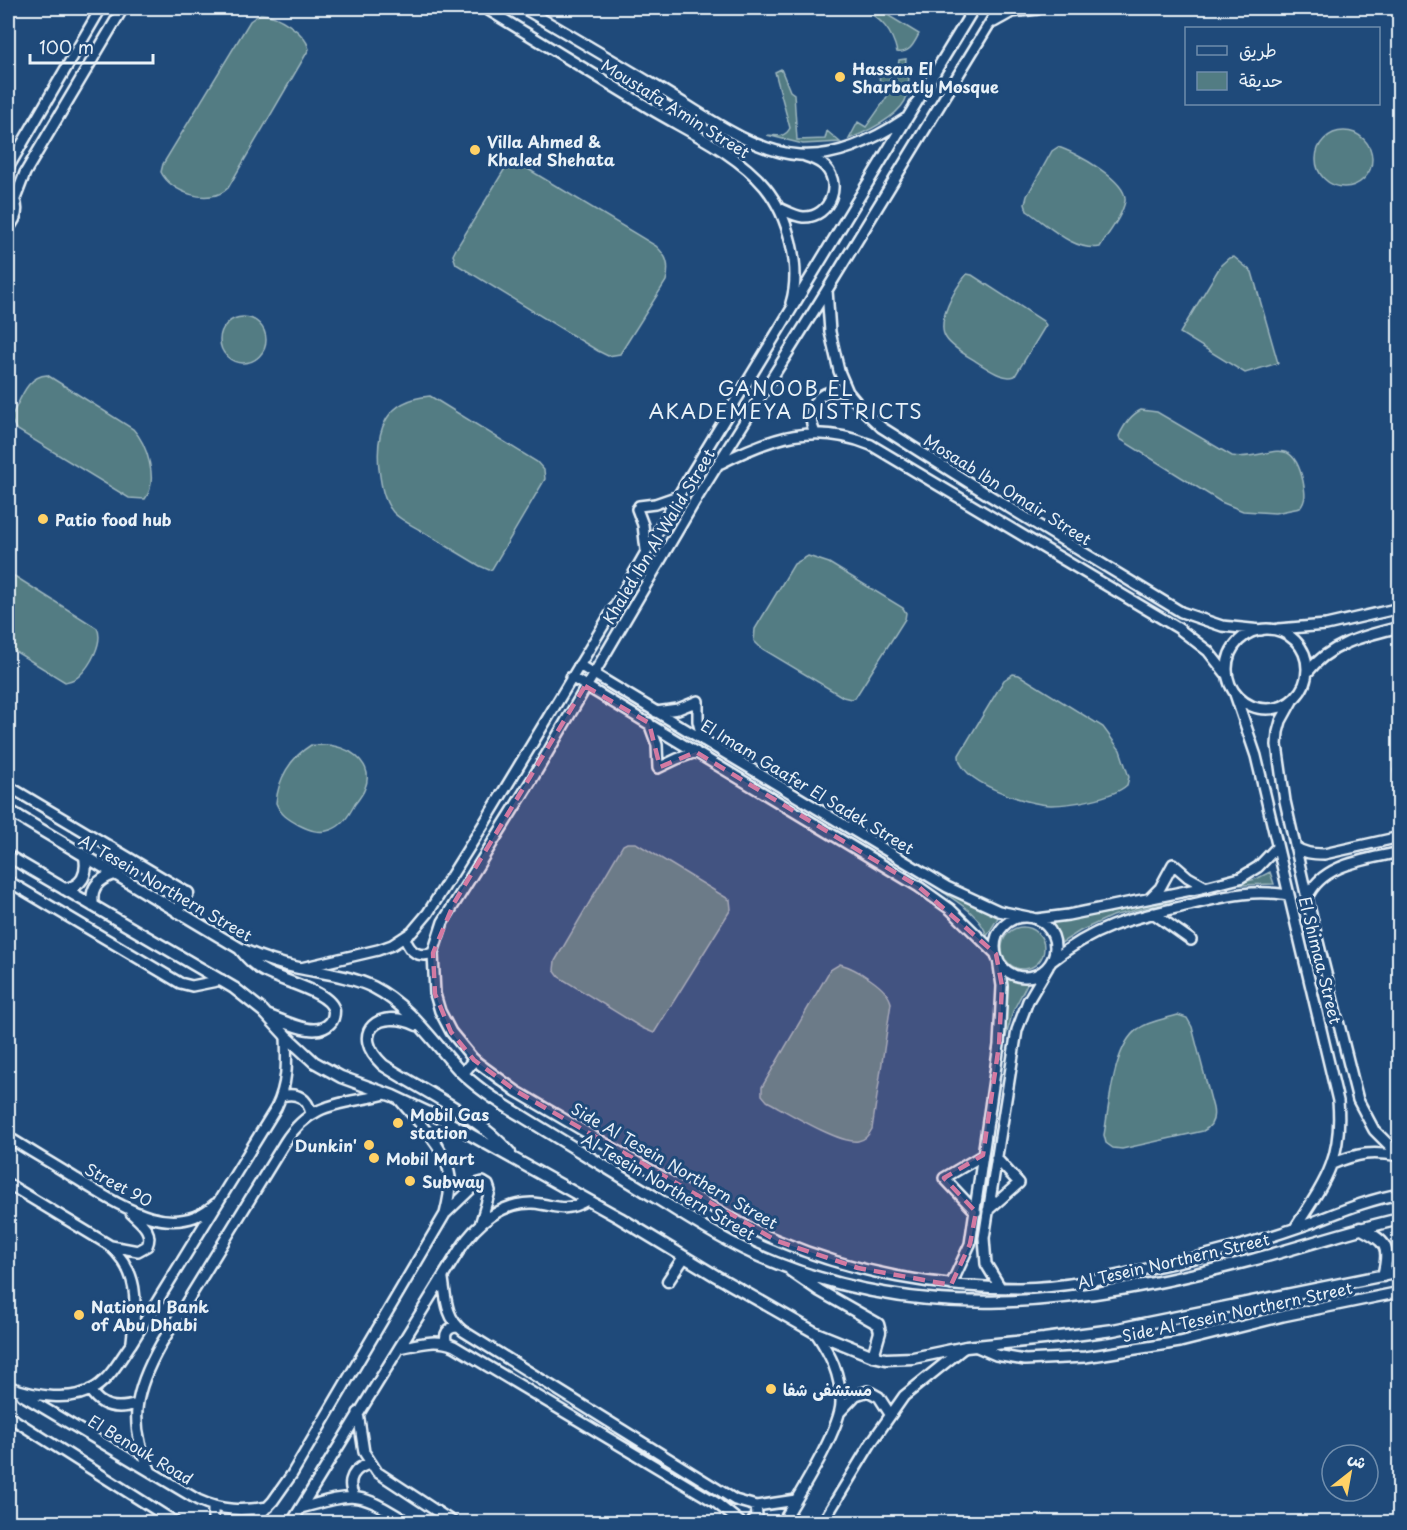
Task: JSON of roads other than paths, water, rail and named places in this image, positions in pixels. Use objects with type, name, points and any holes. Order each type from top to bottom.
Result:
[{"type":"main road","name":"Al Tesein Northern Street","points":[[8,810],[239,948],[299,968],[348,977],[377,989],[406,1011],[463,1073],[501,1103],[707,1229],[741,1247],[784,1265],[841,1284],[900,1296],[978,1302],[1038,1301],[1100,1294],[1252,1260],[1360,1227],[1400,1219]]},
{"type":"main road","points":[[8,856],[222,980],[244,995],[304,1054],[329,1071],[444,1120],[515,1158],[816,1333],[873,1356],[898,1359],[970,1346],[1113,1330],[1400,1272]]},
{"type":"main road","points":[[64,889],[76,886],[84,878],[85,857]]},
{"type":"main road","points":[[93,906],[92,894],[97,883],[114,874]]},
{"type":"main road","points":[[177,912],[188,893]]},
{"type":"main road","points":[[239,948],[252,963],[265,972],[326,998],[332,1004],[334,1012],[333,1020],[328,1026],[314,1030],[266,1015]]},
{"type":"main road","points":[[423,1028],[406,1020],[384,1019],[370,1031],[369,1045],[383,1065],[481,1125],[515,1158]]},
{"type":"main road","points":[[463,1073],[474,1060]]},
{"type":"main road","points":[[1360,1227],[1383,1241],[1386,1247],[1388,1254],[1383,1276]]},
{"type":"main road","points":[[668,1281],[684,1257]]},
{"type":"main road","points":[[784,1265],[808,1284],[878,1324],[880,1332],[873,1356]]},
{"type":"street","points":[[8,168],[100,8],[116,18]]},
{"type":"street","points":[[8,228],[14,221],[15,199],[25,173],[123,8]]},
{"type":"street","name":"Moustafa Amin Street","points":[[485,8],[726,154],[755,176],[781,209],[790,236],[794,295],[788,312]]},
{"type":"street","name":"Moustafa Amin Street","points":[[523,8],[737,134],[772,150],[802,155],[833,151],[889,130],[909,116]]},
{"type":"street","name":"Khaled Ibn Al Walid Street","points":[[299,968],[378,950],[405,938],[428,913],[614,608],[646,550],[788,312],[974,8]]},
{"type":"street","name":"Khaled Ibn Al Walid Street","points":[[474,1060],[450,1032],[435,994],[433,953],[439,933],[454,903],[500,831],[719,464],[999,8]]},
{"type":"street","points":[[989,25],[1012,12],[1038,9]]},
{"type":"street","points":[[93,19],[110,28]]},
{"type":"street","points":[[781,209],[795,216],[805,217],[824,210],[830,202],[833,192],[830,172],[823,164],[802,155]]},
{"type":"street","points":[[8,190],[15,199]]},
{"type":"street","name":"Mosaab Ibn Omair Street","points":[[827,291],[832,345],[848,392],[867,415],[892,435],[1171,607],[1194,618],[1222,626],[1261,630]]},
{"type":"street","points":[[815,432],[811,424],[814,404],[829,392],[838,390],[848,392]]},
{"type":"street","name":"Mosaab Ibn Omair Street","points":[[719,464],[767,441],[815,432],[847,436],[871,445],[1178,628],[1208,651],[1227,675]]},
{"type":"street","points":[[646,550],[645,533],[638,507],[663,502],[678,496]]},
{"type":"street","points":[[1272,629],[1288,635],[1301,648],[1307,664],[1307,673],[1304,684],[1292,701],[1272,709],[1262,709],[1242,701],[1235,694],[1227,675],[1229,654],[1242,638],[1261,630],[1272,629],[1326,625],[1400,608]]},
{"type":"street","points":[[1307,673],[1313,664],[1338,646],[1354,639],[1400,627]]},
{"type":"street","name":"El Imam Gaafer El Sadek Street","points":[[579,665],[956,891],[999,911],[1033,918],[1068,915],[1206,887],[1250,873],[1277,847]]},
{"type":"street","name":"El Imam Gaafer El Sadek Street","points":[[571,677],[934,897],[950,909],[997,956]]},
{"type":"street","name":"El Shimaa Street","points":[[1235,694],[1251,739],[1338,1101],[1339,1134],[1332,1164],[1325,1180],[1294,1228]]},
{"type":"street","points":[[656,712],[678,709],[698,701],[698,721],[703,740]]},
{"type":"street","name":"El Shimaa Street","points":[[1292,701],[1281,721],[1277,745],[1285,801],[1295,847],[1352,1079],[1365,1115],[1374,1130],[1399,1156]]},
{"type":"street","points":[[649,723],[657,745],[658,768],[696,752]]},
{"type":"street","points":[[8,786],[188,893]]},
{"type":"street","points":[[485,822],[500,831]]},
{"type":"street","points":[[1295,847],[1302,852],[1324,854],[1400,837]]},
{"type":"street","points":[[1307,898],[1320,878],[1329,872],[1400,852]]},
{"type":"street","points":[[1150,898],[1167,877],[1173,864],[1188,877],[1206,887]]},
{"type":"street","points":[[8,881],[180,983],[192,986],[222,980]]},
{"type":"street","points":[[997,956],[1003,968],[1011,974],[1031,977],[1040,973],[1070,946],[1103,928],[1153,913],[1242,893],[1263,892],[1289,895]]},
{"type":"street","points":[[1153,913],[1191,940]]},
{"type":"street","points":[[951,1285],[970,1244],[1000,1035],[1002,986],[997,956],[998,935],[1010,921],[1033,918],[1046,925],[1052,932],[1055,951],[1028,1001],[1017,1030],[996,1158],[984,1251],[989,1272],[1000,1287]]},
{"type":"street","points":[[405,938],[412,952],[420,956],[433,953]]},
{"type":"street","points":[[9,1387],[45,1396],[59,1396],[90,1390],[103,1380],[131,1344],[282,1096],[286,1075],[286,1036]]},
{"type":"street","name":"Side Al Tesein Northern Street","points":[[474,1060],[516,1090],[725,1214],[777,1241],[858,1268],[951,1285],[1031,1287],[1111,1277],[1237,1248],[1360,1203],[1400,1194]]},
{"type":"street","points":[[1335,1084],[1352,1079]]},
{"type":"street","points":[[282,1096],[294,1094],[299,1096],[308,1103],[311,1114]]},
{"type":"street","points":[[151,1472],[140,1442],[136,1404],[146,1373],[161,1344],[285,1142],[297,1125],[311,1114],[331,1106],[386,1094]]},
{"type":"street","points":[[399,1099],[432,1138],[445,1159],[450,1176],[445,1214]]},
{"type":"street","name":"Street 90","points":[[8,1137],[127,1209],[151,1218],[176,1220],[201,1214],[221,1198]]},
{"type":"street","points":[[1332,1164],[1364,1153],[1376,1152],[1399,1156]]},
{"type":"street","points":[[976,1212],[944,1178],[983,1155]]},
{"type":"street","points":[[988,1210],[1019,1183],[996,1158]]},
{"type":"street","points":[[253,1522],[268,1507],[292,1474],[445,1214],[476,1184],[483,1182],[488,1185],[489,1191],[480,1225]]},
{"type":"street","points":[[8,1184],[109,1245],[125,1263],[134,1285],[136,1301],[131,1344]]},
{"type":"street","points":[[292,1522],[465,1242],[480,1225],[489,1217],[510,1206],[533,1203],[567,1208],[587,1200]]},
{"type":"street","points":[[109,1245],[138,1251],[147,1246],[150,1241],[147,1230],[127,1209]]},
{"type":"street","points":[[443,1279],[449,1314],[457,1327],[673,1463],[735,1500],[756,1506],[796,1500]]},
{"type":"street","name":"Side Al Tesein Northern Street","points":[[970,1346],[996,1355],[1025,1360],[1085,1357],[1180,1342],[1283,1316],[1400,1292]]},
{"type":"street","points":[[447,1343],[445,1337],[447,1331],[457,1327]]},
{"type":"street","points":[[783,1522],[832,1432],[840,1412],[841,1402],[833,1359],[816,1333]]},
{"type":"street","points":[[399,1348],[426,1342],[447,1343],[715,1502],[740,1522]]},
{"type":"street","points":[[823,1522],[890,1414],[904,1396],[970,1346]]},
{"type":"street","name":"El Benouk Road","points":[[9,1387],[187,1494],[213,1507],[244,1511],[268,1507]]},
{"type":"street","points":[[90,1390],[99,1401],[112,1407],[136,1404]]},
{"type":"street","points":[[840,1412],[856,1395],[868,1391],[879,1397],[890,1414]]},
{"type":"street","points":[[358,1413],[362,1445],[371,1464],[385,1478],[453,1522]]},
{"type":"street","points":[[8,1416],[175,1522]]},
{"type":"street","points":[[667,1473],[673,1463]]},
{"type":"street","points":[[354,1496],[350,1484],[352,1475],[358,1468],[371,1464]]},
{"type":"street","points":[[301,1508],[339,1497],[354,1496],[371,1500],[408,1522]]},
{"type":"street","points":[[752,1522],[757,1515],[756,1506]]},
{"type":"street","points":[[213,1507],[213,1522]]},
{"type":"place","name":"Hassan El Sharbatly Mosque","points":[[840,77]]},
{"type":"place","name":"Villa Ahmed & Khaled Shehata","points":[[475,150]]},
{"type":"place","name":"Patio food hub","points":[[43,519]]},
{"type":"place","name":"Mobil Gas station","points":[[398,1123]]},
{"type":"place","name":"Dunkin'","points":[[369,1145]]},
{"type":"place","name":"Mobil Mart","points":[[374,1158]]},
{"type":"place","name":"Subway","points":[[410,1181]]},
{"type":"place","name":"National Bank of Abu Dhabi","points":[[79,1315]]},
{"type":"place","name":"مستشفى شفا","points":[[771,1389]]},
{"type":"district","name":"GANOOB EL AKADEMEYA DISTRICTS","points":[[786,400]]}]
